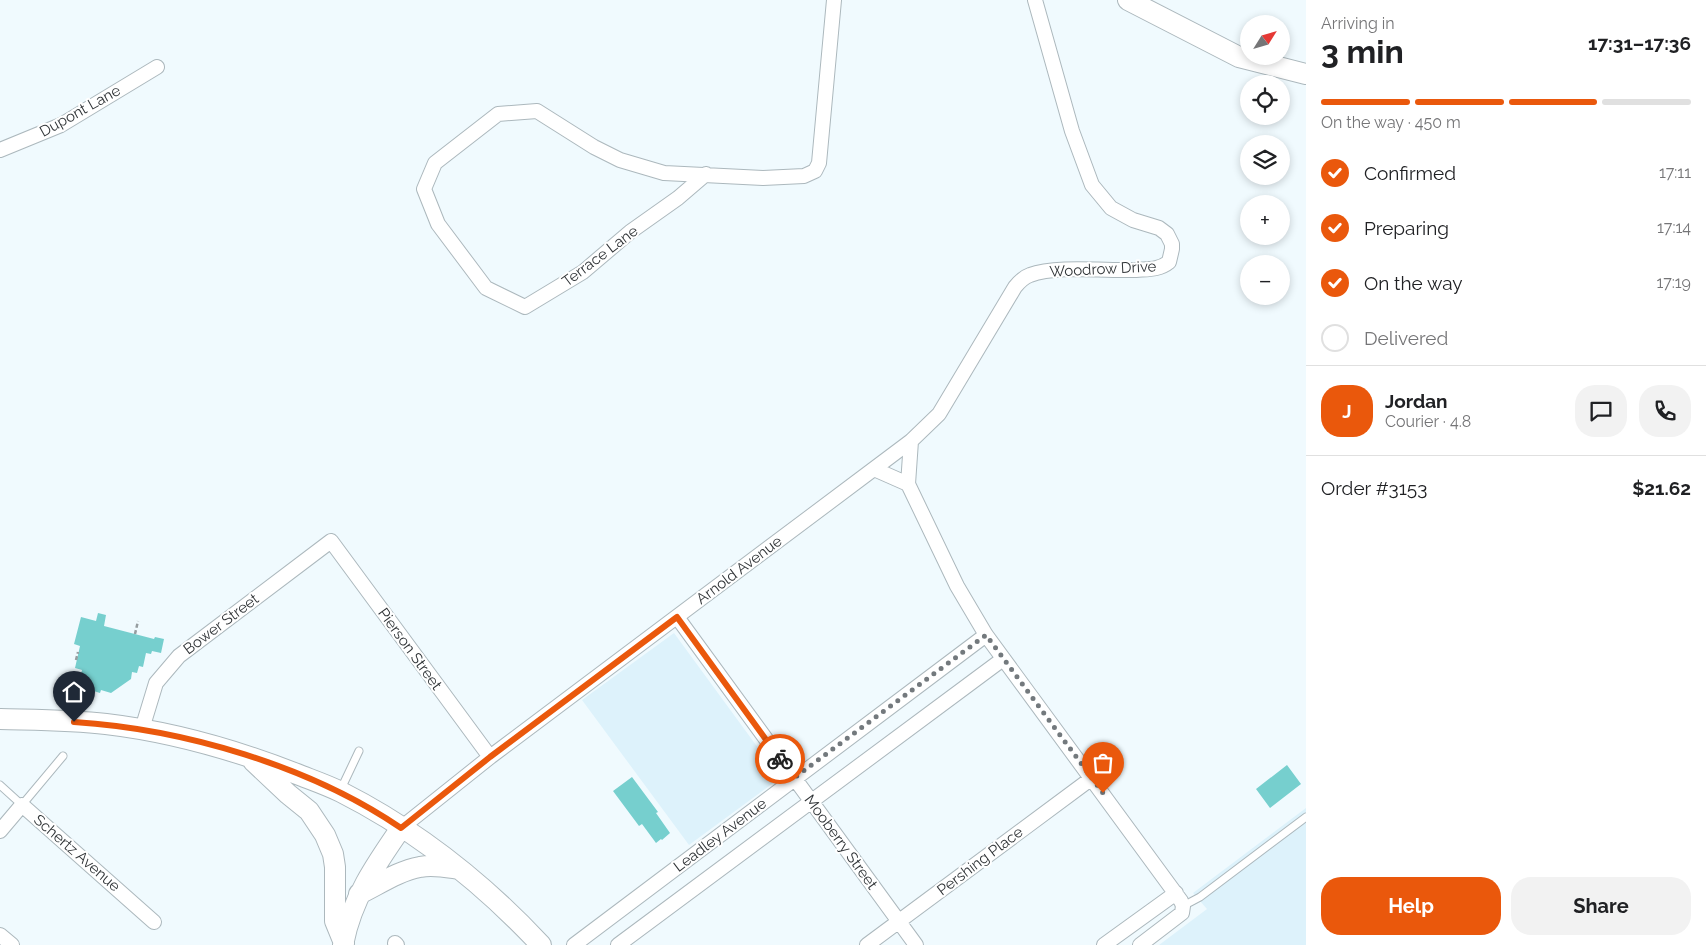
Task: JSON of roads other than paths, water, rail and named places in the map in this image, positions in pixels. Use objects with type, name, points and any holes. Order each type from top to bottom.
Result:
[{"type":"main road","points":[[1128,0],[1239,58],[1306,74]]},
{"type":"main road","points":[[0,720],[104,724],[187,738],[249,756],[340,791],[380,813],[461,869],[502,905],[541,945]]},
{"type":"main road","points":[[249,756],[281,788],[309,811],[325,835],[333,854],[335,867],[335,921],[344,944]]},
{"type":"main road","points":[[344,944],[359,894],[401,828]]},
{"type":"main road","points":[[359,894],[400,873],[420,867],[434,866],[461,869]]},
{"type":"street","name":"Terrace Lane","points":[[706,174],[678,198],[630,232],[583,272],[524,307],[486,288],[438,224],[424,189],[435,163],[498,114],[537,110],[594,147],[620,160],[664,173],[706,174],[763,178],[812,174],[818,168],[834,0]]},
{"type":"street","name":"Woodrow Drive","points":[[911,441],[939,414],[1015,287],[1023,279],[1038,273],[1066,270],[1156,269],[1171,259],[1172,244],[1167,234],[1160,228],[1133,220],[1111,208],[1092,185],[1072,131],[1035,0]]},
{"type":"street","name":"Dupont Lane","points":[[0,150],[61,125],[157,66]]},
{"type":"street","name":"Arnold Avenue","points":[[401,828],[490,757],[911,441]]},
{"type":"street","points":[[911,441],[908,484],[957,586],[986,635],[1176,892],[1184,908],[1181,915],[1140,945]]},
{"type":"street","points":[[874,469],[908,484]]},
{"type":"street","name":"Bower Street","points":[[142,729],[156,683],[179,656],[330,541]]},
{"type":"street","name":"Pierson Street","points":[[330,541],[490,757]]},
{"type":"street","name":"Mooberry Street","points":[[677,617],[916,945]]},
{"type":"street","name":"Leadley Avenue","points":[[574,945],[986,635]]},
{"type":"street","name":"Leadley Avenue","points":[[618,945],[1003,658]]},
{"type":"street","name":"Pershing Place","points":[[867,945],[1092,778]]},
{"type":"street","points":[[0,831],[22,805]]},
{"type":"street","name":"Schertz Avenue","points":[[22,805],[154,922]]},
{"type":"street","points":[[1104,945],[1176,892]]},
{"type":"street","points":[[0,935],[12,945]]},
{"type":"lane","points":[[340,791],[359,751]]},
{"type":"lane","points":[[22,805],[63,756]]},
{"type":"lane","name":"Schertz Avenue","points":[[0,785],[22,805]]},
{"type":"lane","points":[[1184,908],[1306,817]]}]
